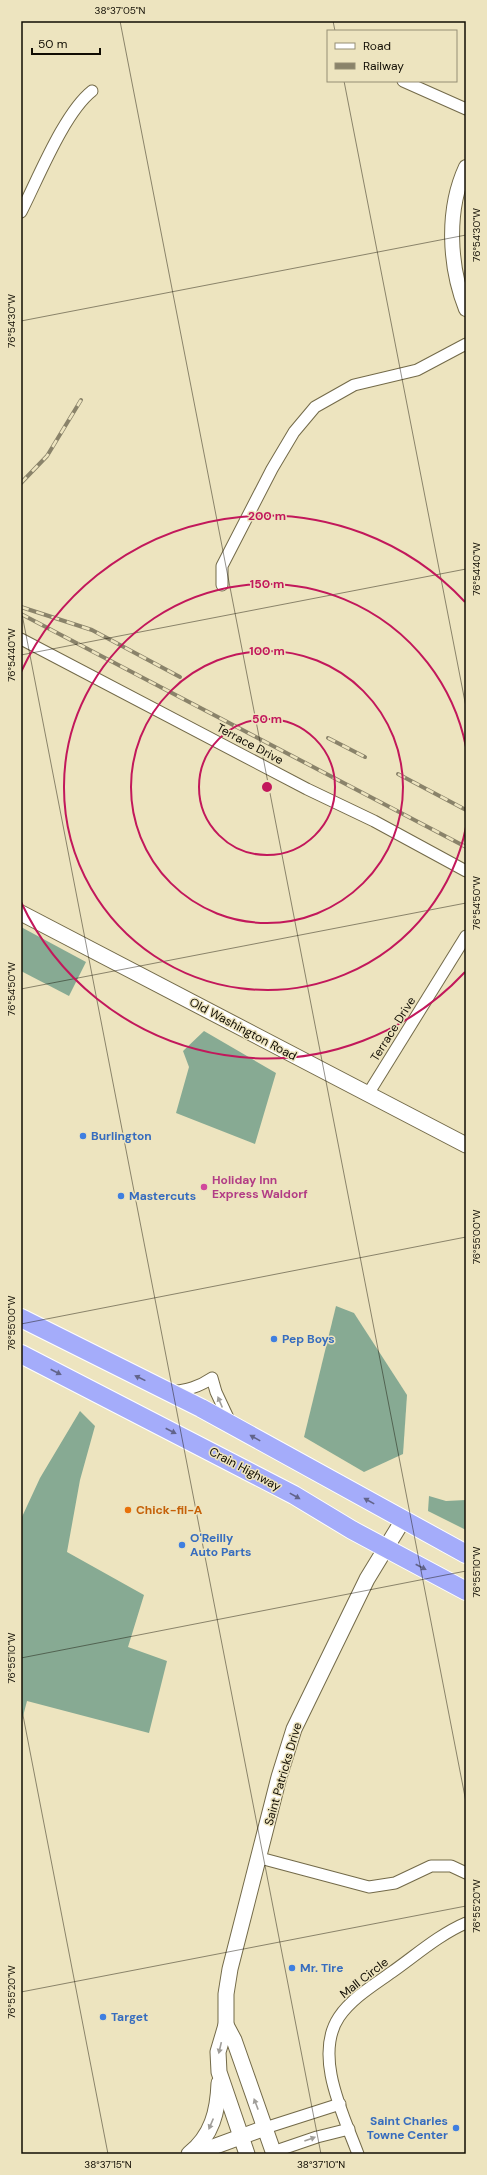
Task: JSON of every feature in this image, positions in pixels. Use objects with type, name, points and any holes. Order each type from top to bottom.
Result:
[{"type":"highway","points":[[21,1318],[169,1392],[466,1554]]},
{"type":"highway","name":"Crain Highway","points":[[21,1354],[294,1495],[387,1549],[466,1591]]},
{"type":"main road","name":"Old Washington Road","points":[[21,913],[466,1145]]},
{"type":"main road","name":"Saint Patricks Drive","points":[[247,2154],[240,2138],[219,2072],[218,2052],[226,2025],[225,2005],[230,1969],[294,1729],[367,1579],[387,1549],[403,1520]]},
{"type":"main road","name":"Saint Patricks Drive","points":[[226,2025],[234,2040],[241,2065],[265,2128],[272,2153]]},
{"type":"main road","points":[[188,2154],[203,2141],[216,2112],[219,2072]]},
{"type":"main road","points":[[194,2154],[265,2128]]},
{"type":"street","points":[[405,82],[466,109]]},
{"type":"street","points":[[21,212],[70,116],[83,98],[92,91]]},
{"type":"street","points":[[466,167],[458,188],[455,206],[453,243],[456,272],[466,309]]},
{"type":"street","points":[[222,585],[222,566],[272,469],[294,432],[316,407],[354,385],[417,370],[466,344]]},
{"type":"street","name":"Terrace Drive","points":[[21,639],[307,789],[374,821],[466,871]]},
{"type":"street","name":"Terrace Drive","points":[[368,1094],[466,936]]},
{"type":"street","points":[[169,1392],[188,1390],[202,1385],[212,1378],[216,1392],[231,1425]]},
{"type":"street","points":[[260,1858],[369,1887],[395,1883],[431,1866],[451,1866],[466,1873]]},
{"type":"street","name":"Mall Circle","points":[[358,2154],[332,2083],[330,2060],[331,2036],[338,2018],[354,2000],[430,1944],[466,1923]]},
{"type":"street","points":[[265,2128],[340,2104]]},
{"type":"street","points":[[272,2153],[317,2137],[349,2129]]},
{"type":"green space","points":[[21,927],[86,962],[69,996],[21,971]]},
{"type":"green space","points":[[204,1031],[276,1073],[255,1144],[176,1113],[189,1067],[183,1051]]},
{"type":"green space","points":[[336,1306],[354,1313],[407,1395],[403,1454],[364,1472],[304,1437]]},
{"type":"green space","points":[[80,1411],[95,1426],[80,1480],[67,1552],[144,1595],[128,1647],[167,1661],[149,1733],[27,1701],[21,1724],[21,1519],[40,1478]]},
{"type":"green space","points":[[429,1496],[446,1501],[466,1500],[466,1530],[428,1511]]},
{"type":"railway","points":[[21,483],[47,456],[81,400]]},
{"type":"railway","points":[[21,607],[92,630],[180,677]]},
{"type":"railway","points":[[21,614],[466,847]]},
{"type":"railway","points":[[328,738],[365,757]]},
{"type":"railway","points":[[398,774],[466,810]]},
{"type":"place","name":"Burlington","points":[[83,1136]]},
{"type":"place","name":"Holiday Inn Express Waldorf","points":[[204,1187]]},
{"type":"place","name":"Mastercuts","points":[[121,1196]]},
{"type":"place","name":"Pep Boys","points":[[274,1339]]},
{"type":"place","name":"Chick-fil-A","points":[[128,1510]]},
{"type":"place","name":"O'Reilly Auto Parts","points":[[182,1545]]},
{"type":"place","name":"Mr. Tire","points":[[292,1968]]},
{"type":"place","name":"Target","points":[[103,2017]]},
{"type":"place","name":"Saint Charles Towne Center","points":[[456,2128]]}]
